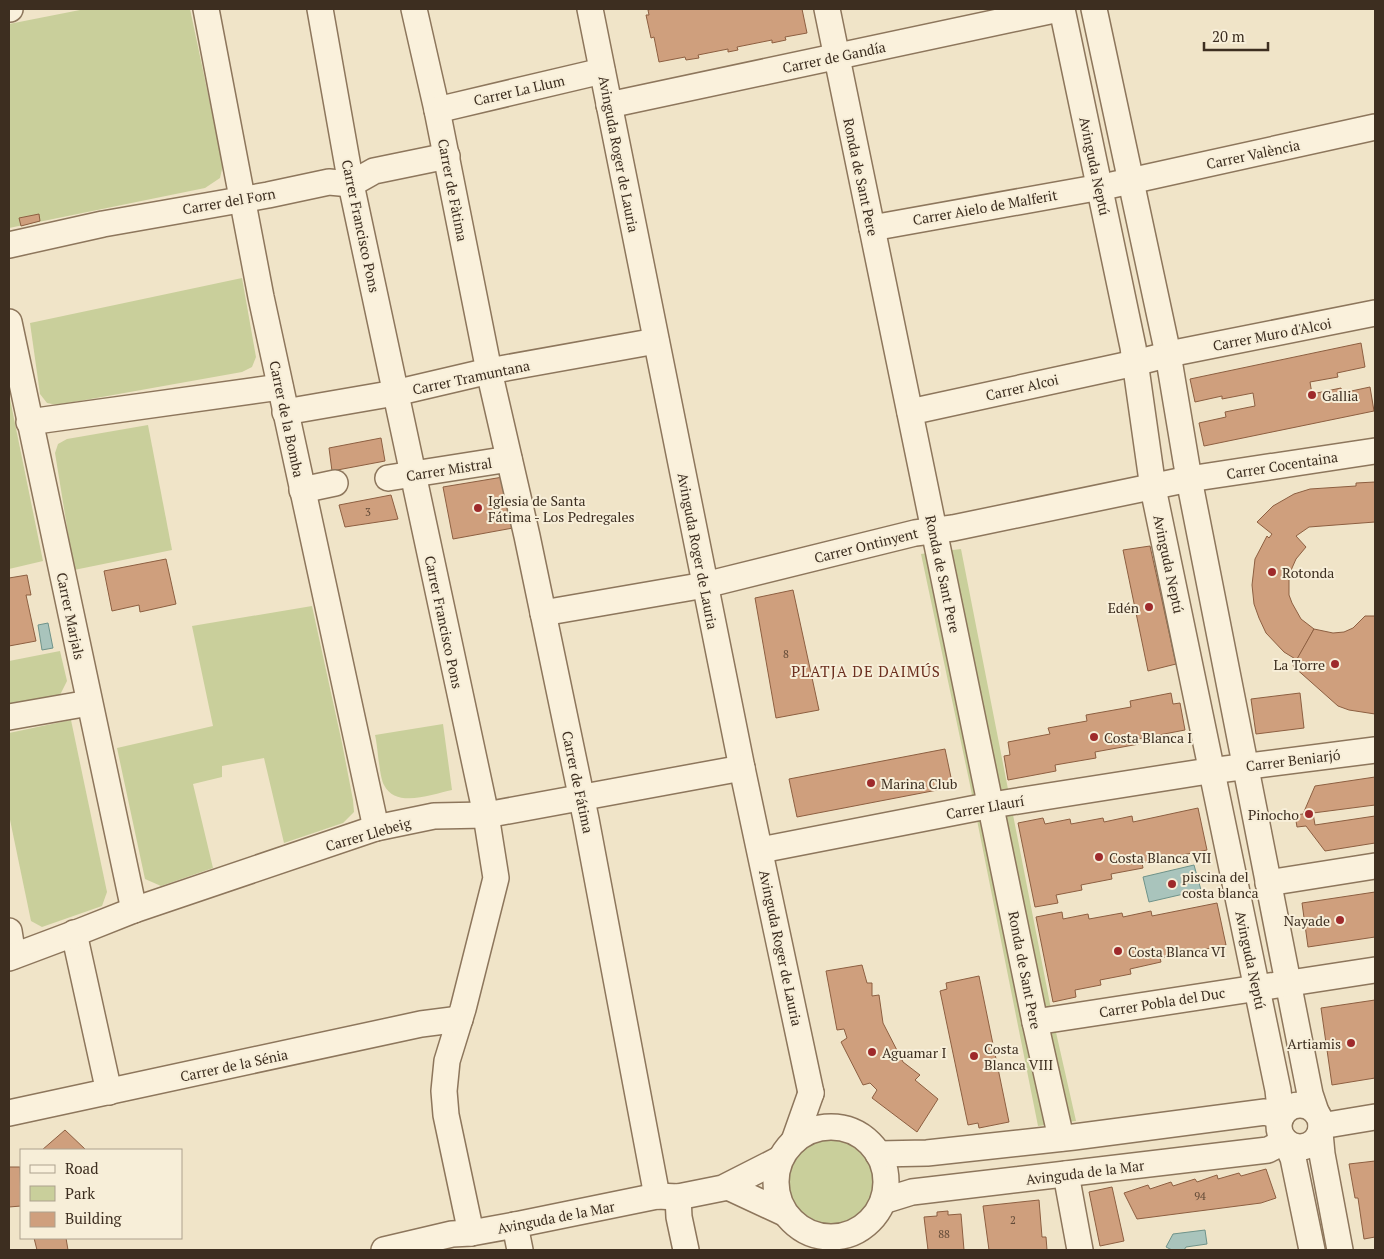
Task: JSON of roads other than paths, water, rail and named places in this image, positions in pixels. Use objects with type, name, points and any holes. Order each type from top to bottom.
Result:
[{"type":"street","name":"Carrer de la Bomba","points":[[206,9],[261,297],[376,828]]},
{"type":"street","name":"Carrer Francisco Pons","points":[[320,9],[351,184],[486,814],[496,878],[460,1019],[447,1061],[444,1091],[446,1115],[471,1233]]},
{"type":"street","name":"Carrer de Fàtima","points":[[414,9],[437,110],[490,371]]},
{"type":"street","name":"Avinguda Roger de Lauria","points":[[590,9],[742,768],[761,850],[811,1093]]},
{"type":"street","name":"Ronda de Sant Pere","points":[[827,9],[992,805],[1035,1022],[1061,1138]]},
{"type":"street","name":"Carrer de Gandía","points":[[609,105],[1061,9]]},
{"type":"street","name":"Avinguda Neptú","points":[[1061,9],[1135,363],[1153,488],[1280,1099],[1283,1129],[1292,1158],[1312,1250]]},
{"type":"street","points":[[1094,9],[1168,354],[1189,479],[1245,767],[1310,1094],[1319,1124],[1322,1154],[1340,1250]]},
{"type":"street","name":"Carrer La Llum","points":[[437,110],[602,71]]},
{"type":"street","name":"Carrer València","points":[[1099,187],[1375,127]]},
{"type":"street","points":[[351,184],[374,171],[446,156]]},
{"type":"street","name":"Carrer del Forn","points":[[9,245],[103,224],[268,195],[329,182],[351,184]]},
{"type":"street","name":"Carrer Aielo de Malferit","points":[[872,228],[1099,187]]},
{"type":"street","name":"Carrer Muro d'Alcoi","points":[[1135,363],[1168,354],[1375,313]]},
{"type":"street","name":"Carrer Marjals","points":[[9,322],[134,910]]},
{"type":"street","name":"Carrer Tramuntana","points":[[286,412],[395,393],[490,371],[656,341]]},
{"type":"street","name":"Carrer Alcoi","points":[[910,412],[1135,363]]},
{"type":"street","name":"Carrer de Fátima","points":[[490,371],[667,1196],[679,1217],[686,1250]]},
{"type":"street","points":[[29,422],[280,387]]},
{"type":"street","name":"Carrer Cocentaina","points":[[1189,479],[1375,451]]},
{"type":"street","name":"Carrer Mistral","points":[[388,478],[509,459]]},
{"type":"street","name":"Carrer Ontinyent","points":[[542,613],[705,585],[915,532],[953,528],[1189,479]]},
{"type":"street","points":[[302,490],[335,483]]},
{"type":"street","points":[[9,717],[89,703]]},
{"type":"street","name":"Carrer Beniarjó","points":[[1211,771],[1375,750]]},
{"type":"street","name":"Carrer Llebeig","points":[[11,957],[134,910],[376,828],[434,816],[486,814],[742,768]]},
{"type":"street","name":"Carrer Llaurí","points":[[761,850],[992,805],[1211,771]]},
{"type":"street","points":[[1268,883],[1375,866]]},
{"type":"street","points":[[9,931],[11,957]]},
{"type":"street","points":[[74,933],[109,1092]]},
{"type":"street","name":"Carrer Pobla del Duc","points":[[1035,1022],[1375,970]]},
{"type":"street","name":"Carrer de la Sénia","points":[[9,1113],[421,1024],[460,1019]]},
{"type":"street","points":[[787,1150],[807,1132],[824,1127],[841,1128],[856,1133],[869,1142],[878,1154],[885,1169],[886,1186],[883,1201],[876,1215],[858,1239],[847,1236],[830,1238],[817,1243],[797,1227],[784,1213],[776,1196],[775,1178],[811,1093],[841,1128]]},
{"type":"street","points":[[878,1154],[927,1153],[1265,1112],[1298,1147],[1305,1147],[1312,1144],[1319,1124],[1311,1108],[1297,1105],[1290,1107],[1283,1129]]},
{"type":"street","points":[[1319,1124],[1375,1117]]},
{"type":"street","name":"Avinguda de la Mar","points":[[883,1201],[912,1192],[1268,1150],[1283,1129]]},
{"type":"street","name":"Avinguda de la Mar","points":[[384,1250],[452,1234],[471,1233],[728,1186],[787,1150]]},
{"type":"street","points":[[1066,1174],[1080,1250]]},
{"type":"street","points":[[728,1186],[784,1213]]},
{"type":"street","points":[[515,1225],[520,1250]]},
{"type":"water","points":[[48,623],[53,648],[42,650],[38,625]]},
{"type":"water","name":"piscina del costa blanca","points":[[1194,865],[1201,890],[1149,902],[1143,877]]},
{"type":"water","points":[[1205,1230],[1207,1244],[1186,1247],[1184,1250],[1172,1250],[1166,1247],[1173,1234]]},
{"type":"place","name":"Gallia","points":[[1312,395]]},
{"type":"place","name":"Iglesia de Santa Fátima - Los Pedregales","points":[[478,508]]},
{"type":"place","name":"Rotonda","points":[[1272,572]]},
{"type":"place","name":"Edén","points":[[1149,607]]},
{"type":"place","name":"La Torre","points":[[1335,664]]},
{"type":"place","name":"Costa Blanca I","points":[[1094,737]]},
{"type":"place","name":"Marina Club","points":[[871,783]]},
{"type":"place","name":"Pinocho","points":[[1309,814]]},
{"type":"place","name":"Costa Blanca VII","points":[[1099,857]]},
{"type":"place","name":"piscina del costa blanca","points":[[1172,884]]},
{"type":"place","name":"Nayade","points":[[1340,920]]},
{"type":"place","name":"Costa Blanca VI","points":[[1118,951]]},
{"type":"place","name":"Artiamis","points":[[1351,1043]]},
{"type":"place","name":"Aguamar I","points":[[872,1052]]},
{"type":"place","name":"Costa Blanca VIII","points":[[974,1056]]},
{"type":"district","name":"PLATJA DE DAIMÚS","points":[[866,671]]}]
